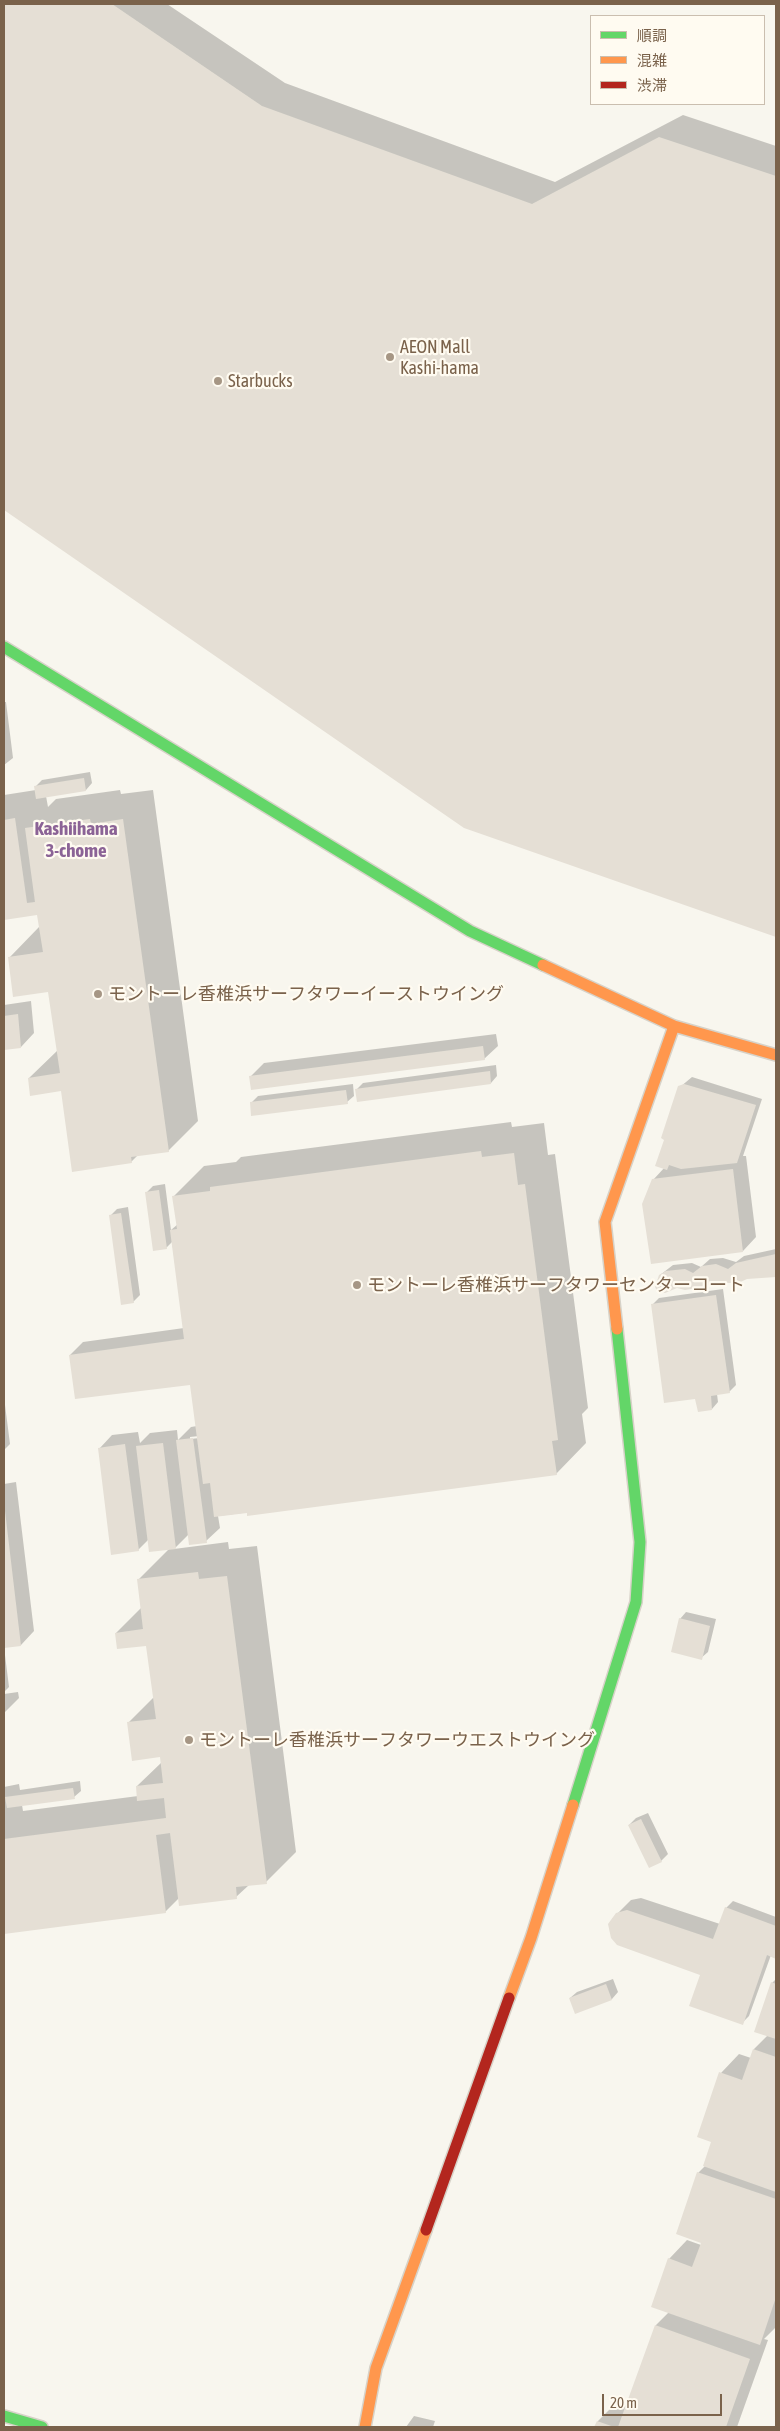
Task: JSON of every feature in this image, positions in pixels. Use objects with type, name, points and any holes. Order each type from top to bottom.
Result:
[{"type":"street","points":[[4,647],[470,932],[674,1026],[776,1055]]},
{"type":"street","points":[[364,2427],[376,2368],[531,1938],[636,1602],[640,1542],[605,1222],[674,1026]]},
{"type":"street","points":[[4,2416],[42,2427]]},
{"type":"building","name":"AEON Mall Kashi-hama","points":[[4,4],[112,4],[262,106],[532,204],[659,137],[776,176],[776,937],[464,828],[4,510]]},
{"type":"building","points":[[84,778],[86,791],[36,799],[34,786]]},
{"type":"building","name":"モントーレ香椎浜サーフタワーイーストウイング","points":[[15,818],[27,903],[35,902],[25,828],[90,819],[91,824],[123,819],[169,1152],[131,1157],[132,1163],[72,1172],[61,1091],[30,1096],[28,1078],[60,1073],[48,992],[13,997],[8,957],[43,952],[37,915],[4,920],[4,820]]},
{"type":"building","points":[[18,1014],[21,1048],[4,1050],[4,1016]]},
{"type":"building","points":[[483,1046],[485,1060],[251,1090],[249,1076]]},
{"type":"building","points":[[490,1071],[491,1084],[357,1102],[355,1089]]},
{"type":"building","points":[[684,1084],[756,1105],[737,1163],[681,1169],[669,1165],[667,1170],[655,1166],[664,1140],[661,1138],[678,1086]]},
{"type":"building","points":[[346,1090],[348,1104],[251,1116],[250,1102]]},
{"type":"building","name":"モントーレ香椎浜サーフタワーセンターコート","points":[[481,1151],[482,1157],[514,1153],[518,1185],[525,1184],[558,1440],[552,1441],[557,1475],[247,1516],[247,1513],[214,1517],[210,1483],[203,1484],[190,1385],[75,1399],[69,1355],[184,1339],[170,1230],[177,1229],[172,1196],[210,1191],[210,1187]]},
{"type":"building","points":[[733,1169],[743,1252],[651,1264],[642,1204],[652,1179]]},
{"type":"building","points":[[159,1190],[167,1249],[153,1251],[145,1192]]},
{"type":"building","points":[[121,1213],[134,1303],[121,1305],[109,1215]]},
{"type":"building","points":[[776,1254],[776,1277],[747,1279],[738,1283],[713,1283],[704,1287],[685,1290],[677,1288],[665,1293],[657,1291],[655,1287],[659,1275],[666,1271],[685,1269],[693,1273],[702,1266],[716,1264],[728,1269],[736,1263]]},
{"type":"building","points":[[716,1295],[730,1393],[711,1396],[712,1410],[698,1412],[695,1399],[664,1403],[651,1304]]},
{"type":"building","points":[[193,1438],[207,1543],[189,1545],[176,1440]]},
{"type":"building","points":[[163,1443],[176,1549],[149,1552],[136,1446]]},
{"type":"building","points":[[125,1444],[139,1551],[111,1555],[98,1448]]},
{"type":"building","points":[[4,1512],[21,1646],[4,1648]]},
{"type":"building","name":"モントーレ香椎浜サーフタワーウエストウイング","points":[[198,1572],[199,1579],[227,1576],[267,1884],[236,1887],[237,1899],[179,1906],[170,1833],[156,1835],[166,1913],[4,1934],[4,1839],[166,1818],[164,1798],[137,1801],[136,1786],[163,1783],[160,1757],[132,1761],[127,1722],[156,1719],[146,1646],[117,1649],[115,1633],[143,1629],[137,1579]]},
{"type":"building","points":[[679,1618],[710,1626],[702,1660],[671,1652]]},
{"type":"building","points":[[73,1788],[75,1799],[7,1808],[5,1797]]},
{"type":"building","points":[[641,1819],[662,1862],[649,1868],[628,1825]]},
{"type":"building","points":[[725,1907],[776,1926],[776,1959],[767,1955],[743,2025],[689,2006],[700,1975],[617,1945],[611,1938],[608,1924],[616,1913],[627,1910],[713,1939]]},
{"type":"building","points":[[771,1982],[776,1984],[776,2039],[754,2032]]},
{"type":"building","points":[[606,1984],[612,2000],[575,2014],[569,1998]]},
{"type":"building","points":[[753,2049],[776,2057],[776,2192],[703,2166],[711,2142],[697,2137],[719,2072],[742,2080]]},
{"type":"building","points":[[697,2172],[776,2199],[776,2297],[760,2345],[651,2307],[668,2258],[692,2267],[701,2243],[676,2234]]},
{"type":"building","points":[[655,2325],[750,2359],[726,2427],[618,2427]]},
{"type":"building","points":[[597,2421],[614,2427],[594,2427]]},
{"type":"traffic: fast","points":[[4,647],[470,931],[543,965]]},
{"type":"traffic: fast","points":[[573,1805],[636,1602],[640,1542],[617,1329]]},
{"type":"traffic: fast","points":[[4,2416],[42,2427]]},
{"type":"traffic: slow","points":[[543,965],[674,1026],[776,1055]]},
{"type":"traffic: slow","points":[[617,1329],[605,1222],[674,1026]]},
{"type":"traffic: slow","points":[[509,1998],[531,1938],[573,1805]]},
{"type":"traffic: slow","points":[[365,2427],[376,2368],[426,2230]]},
{"type":"traffic: jam","points":[[426,2230],[509,1998]]},
{"type":"place","name":"AEON Mall Kashi-hama","points":[[390,357]]},
{"type":"place","name":"Starbucks","points":[[218,381]]},
{"type":"place","name":"モントーレ香椎浜サーフタワーイーストウイング","points":[[98,994]]},
{"type":"place","name":"モントーレ香椎浜サーフタワーセンターコート","points":[[357,1285]]},
{"type":"place","name":"モントーレ香椎浜サーフタワーウエストウイング","points":[[189,1740]]},
{"type":"district","name":"Kashiihama 3-chome","points":[[76,840]]}]
